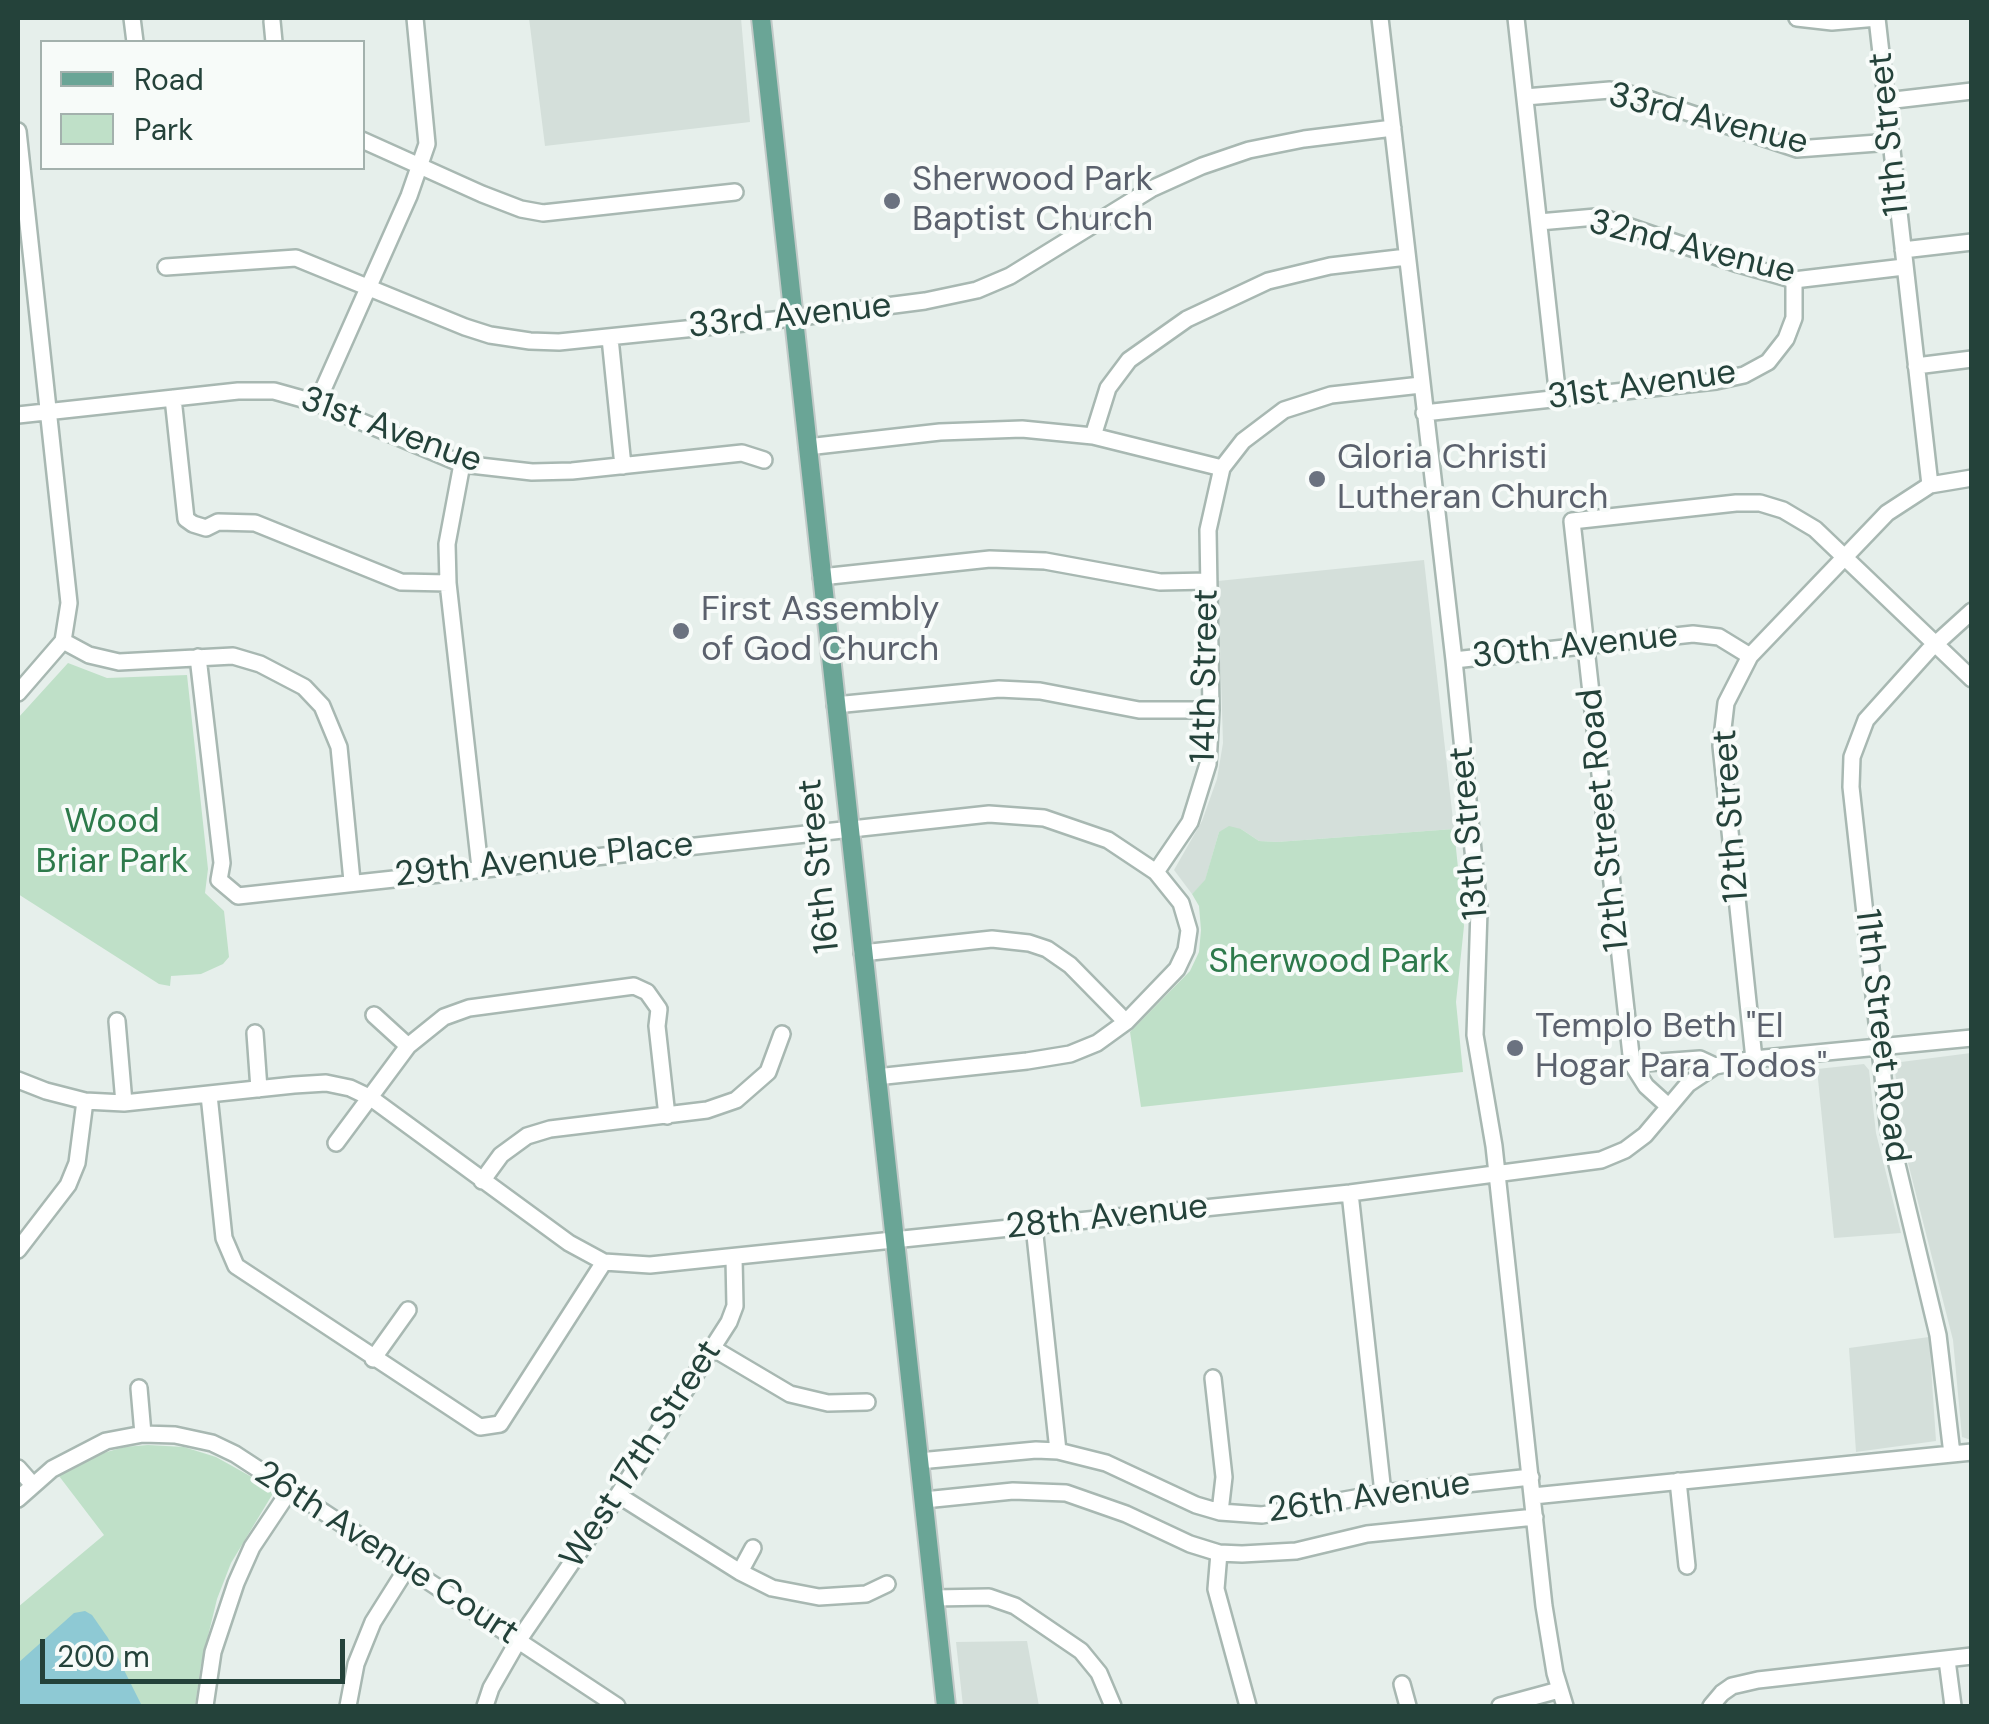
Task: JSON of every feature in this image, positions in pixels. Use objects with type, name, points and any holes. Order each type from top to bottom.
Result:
[{"type":"main road","name":"16th Street","points":[[761,18],[946,1706]]},
{"type":"street","points":[[317,404],[421,166],[428,128],[415,18]]},
{"type":"street","name":"13th Street","points":[[1380,18],[1454,660],[1478,910],[1475,1035],[1496,1174],[1547,1626],[1564,1706]]},
{"type":"street","points":[[1516,18],[1558,398]]},
{"type":"street","points":[[1797,18],[1832,22],[1877,18]]},
{"type":"street","name":"11th Street","points":[[1877,18],[1930,485]]},
{"type":"street","points":[[272,21],[274,40]]},
{"type":"street","name":"33rd Avenue","points":[[1525,97],[1610,90],[1639,96],[1797,149],[1891,142]]},
{"type":"street","points":[[1886,101],[1972,91]]},
{"type":"street","name":"33rd Avenue","points":[[166,268],[296,258],[490,335],[559,342],[793,318],[926,302],[977,290],[1010,276],[1151,189],[1202,166],[1249,150],[1304,139],[1393,128]]},
{"type":"street","points":[[18,131],[68,603],[63,641],[18,693]]},
{"type":"street","points":[[365,141],[482,194],[543,213],[735,192]]},
{"type":"street","name":"32nd Avenue","points":[[1539,222],[1596,216],[1794,280],[1972,242]]},
{"type":"street","points":[[1093,436],[1108,388],[1129,360],[1187,318],[1268,281],[1330,266],[1407,257]]},
{"type":"street","name":"31st Avenue","points":[[1424,413],[1744,375],[1768,362],[1786,339],[1794,318],[1794,280]]},
{"type":"street","points":[[610,338],[622,466]]},
{"type":"street","points":[[1916,366],[1972,359]]},
{"type":"street","points":[[807,447],[1000,429],[1093,436],[1222,468],[1243,441],[1284,410],[1331,395],[1421,385]]},
{"type":"street","name":"31st Avenue","points":[[18,414],[238,391],[274,391],[317,404],[462,464],[532,472],[742,454],[764,460]]},
{"type":"street","points":[[173,398],[186,518],[193,524],[206,528],[218,522],[255,523],[401,582],[448,584]]},
{"type":"street","points":[[462,464],[447,544],[448,584],[480,868]]},
{"type":"street","name":"14th Street","points":[[1156,872],[1190,822],[1208,764],[1208,530],[1222,468]]},
{"type":"street","points":[[1930,485],[1972,478]]},
{"type":"street","name":"12th Street","points":[[1754,1059],[1721,746],[1726,703],[1750,656],[1887,513],[1930,485]]},
{"type":"street","name":"12th Street Road","points":[[1632,1064],[1572,521],[1760,503],[1799,517],[1844,557]]},
{"type":"street","points":[[1844,557],[1972,678]]},
{"type":"street","points":[[821,577],[990,559],[1045,561],[1160,582],[1208,581]]},
{"type":"street","points":[[1935,643],[1972,611]]},
{"type":"street","name":"30th Avenue","points":[[1454,660],[1706,635],[1719,637],[1750,656]]},
{"type":"street","points":[[63,641],[88,654],[119,662],[233,656],[260,664],[304,687],[322,706],[339,747],[352,881]]},
{"type":"street","name":"11th Street Road","points":[[1935,643],[1866,720],[1852,757],[1851,787],[1893,1151],[1938,1335],[1952,1454]]},
{"type":"street","name":"29th Avenue Place","points":[[198,657],[222,864],[219,880],[238,896],[989,814],[1044,818],[1108,840],[1156,872]]},
{"type":"street","points":[[835,705],[1000,689],[1040,691],[1139,710],[1211,710]]},
{"type":"street","points":[[876,1077],[1070,1054],[1097,1043],[1126,1022],[1177,969],[1186,950],[1185,912],[1156,872]]},
{"type":"street","points":[[862,953],[992,939],[1029,943],[1047,949],[1070,965],[1126,1022]]},
{"type":"street","points":[[336,1143],[408,1046],[444,1017],[469,1008],[634,986],[647,992],[658,1009],[666,1116]]},
{"type":"street","points":[[374,1015],[408,1046]]},
{"type":"street","points":[[116,1021],[124,1103]]},
{"type":"street","points":[[255,1034],[259,1089]]},
{"type":"street","points":[[482,1181],[502,1155],[527,1136],[550,1129],[708,1110],[736,1100],[768,1072],[782,1034]]},
{"type":"street","name":"28th Avenue","points":[[18,1080],[84,1101],[124,1103],[326,1084],[350,1088],[372,1098],[569,1243],[604,1262],[650,1265],[1350,1193],[1601,1160],[1625,1150],[1645,1135],[1688,1084],[1715,1066],[1972,1038]]},
{"type":"street","points":[[1667,1105],[1646,1086],[1632,1064],[1700,1059],[1715,1066]]},
{"type":"street","points":[[209,1094],[228,1251],[236,1266],[472,1424],[487,1428],[500,1424],[604,1262]]},
{"type":"street","points":[[18,1250],[68,1186],[77,1163],[84,1101]]},
{"type":"street","points":[[1350,1193],[1382,1493]]},
{"type":"street","points":[[1034,1226],[1058,1451]]},
{"type":"street","name":"West 17th Street","points":[[485,1706],[490,1688],[518,1641],[714,1348],[734,1306],[734,1258]]},
{"type":"street","points":[[373,1358],[408,1310]]},
{"type":"street","points":[[714,1348],[790,1394],[828,1402],[867,1402]]},
{"type":"street","points":[[1213,1378],[1224,1477],[1220,1512]]},
{"type":"street","points":[[138,1388],[143,1434]]},
{"type":"street","name":"26th Avenue Court","points":[[18,1498],[78,1453],[106,1442],[143,1434],[175,1435],[212,1444],[235,1454],[617,1706]]},
{"type":"street","name":"26th Avenue","points":[[919,1461],[1058,1451],[1106,1463],[1220,1512],[1262,1515],[1382,1493],[1531,1477]]},
{"type":"street","points":[[1533,1496],[1972,1452]]},
{"type":"street","points":[[18,1468],[33,1485]]},
{"type":"street","points":[[1678,1481],[1687,1566]]},
{"type":"street","points":[[205,1706],[213,1652],[229,1601],[252,1548],[290,1490]]},
{"type":"street","points":[[924,1500],[1013,1491],[1066,1493],[1219,1553],[1296,1551],[1368,1534],[1535,1516]]},
{"type":"street","points":[[618,1495],[740,1572],[781,1591],[819,1597],[866,1594],[887,1584]]},
{"type":"street","points":[[740,1572],[753,1548]]},
{"type":"street","points":[[1219,1553],[1216,1588],[1248,1706]]},
{"type":"street","points":[[348,1706],[356,1664],[373,1622],[407,1568]]},
{"type":"street","points":[[934,1598],[989,1597],[1015,1606],[1081,1651],[1099,1673],[1113,1706]]},
{"type":"street","points":[[1711,1706],[1722,1693],[1742,1683],[1972,1656]]},
{"type":"street","points":[[1947,1660],[1953,1706]]},
{"type":"street","points":[[1402,1684],[1408,1706]]},
{"type":"street","points":[[1500,1706],[1559,1690]]},
{"type":"shaded area","points":[[529,18],[741,18],[750,122],[545,146]]},
{"type":"shaded area","points":[[1424,560],[1454,829],[1277,842],[1259,841],[1241,829],[1219,832],[1205,881],[1192,894],[1174,870],[1202,821],[1217,779],[1223,743],[1218,581]]},
{"type":"shaded area","points":[[1971,1053],[1972,1439],[1968,1439],[1962,1437],[1953,1340],[1903,1143],[1895,1071],[1901,1062]]},
{"type":"shaded area","points":[[1864,1064],[1869,1070],[1876,1133],[1901,1233],[1834,1238],[1817,1069]]},
{"type":"shaded area","points":[[1929,1337],[1936,1441],[1856,1452],[1849,1348]]},
{"type":"shaded area","points":[[1027,1641],[1039,1706],[963,1706],[956,1642]]},
{"type":"green space","name":"Wood Briar Park","points":[[68,663],[107,678],[187,675],[208,869],[205,893],[224,911],[229,957],[201,974],[171,976],[170,986],[159,984],[18,894],[18,718]]},
{"type":"green space","name":"Sherwood Park","points":[[1229,826],[1259,841],[1277,842],[1454,829],[1464,926],[1456,1002],[1463,1072],[1141,1107],[1130,1032],[1190,971],[1199,952],[1201,930],[1199,906],[1192,894],[1205,880],[1219,832]]},
{"type":"green space","points":[[124,1447],[184,1447],[216,1457],[275,1490],[231,1563],[217,1599],[195,1706],[18,1706],[18,1607],[104,1535],[59,1476],[83,1459]]},
{"type":"water","points":[[85,1611],[108,1638],[142,1706],[18,1706],[18,1663],[74,1613]]},
{"type":"place","name":"Sherwood Park Baptist Church","points":[[892,201]]},
{"type":"place","name":"Gloria Christi Lutheran Church","points":[[1317,479]]},
{"type":"place","name":"First Assembly of God Church","points":[[681,631]]},
{"type":"place","name":"Templo Beth \"El Hogar Para Todos\"","points":[[1515,1048]]}]
